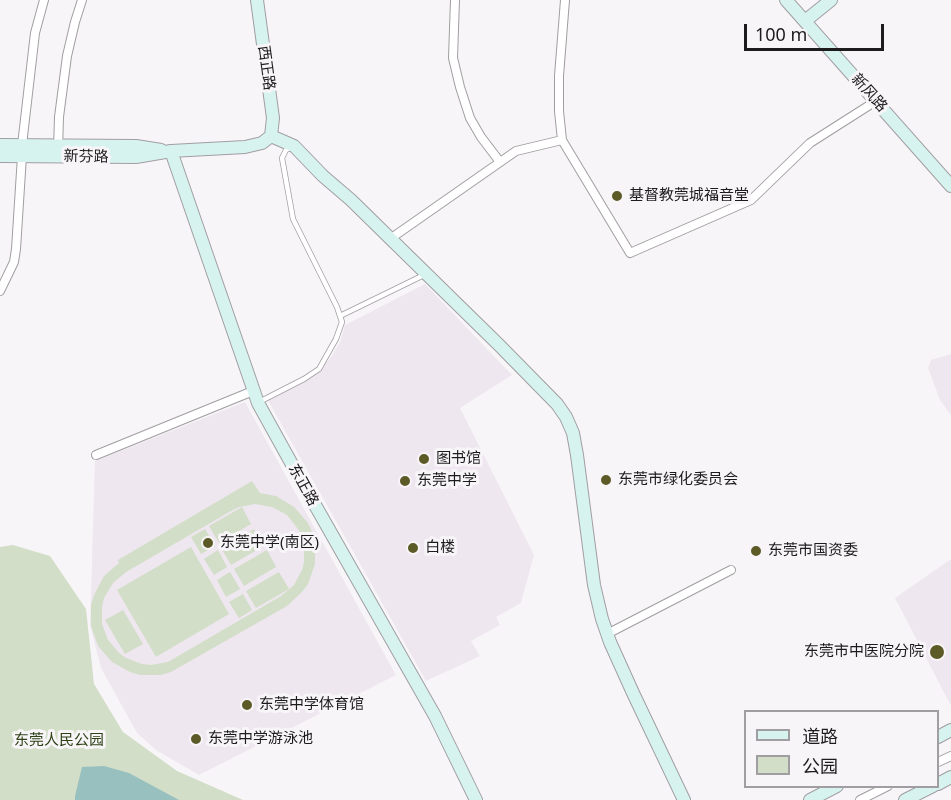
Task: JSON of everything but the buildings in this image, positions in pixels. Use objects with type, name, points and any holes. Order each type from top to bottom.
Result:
[{"type":"street","points":[[0,291],[14,262],[16,249],[22,150],[36,33],[44,0]]},
{"type":"street","points":[[58,151],[59,117],[67,56],[82,0]]},
{"type":"street","name":"西正路","points":[[257,0],[273,118],[271,136]]},
{"type":"street","points":[[455,0],[453,58],[460,87],[470,118],[481,137],[501,162]]},
{"type":"street","points":[[565,0],[559,76],[562,140],[630,253],[751,200],[810,143],[876,101]]},
{"type":"street","name":"新风路","points":[[786,0],[951,186]]},
{"type":"street","points":[[805,21],[831,0]]},
{"type":"street","points":[[271,136],[294,146],[323,176],[351,200],[557,404],[566,417],[573,433],[577,455],[594,585],[602,619],[633,693],[684,800]]},
{"type":"street","name":"新芬路","points":[[0,145],[22,150],[136,157],[171,151],[245,147],[262,143],[271,136]]},
{"type":"street","points":[[390,239],[516,152],[562,140]]},
{"type":"street","name":"新芬路","points":[[0,156],[22,150]]},
{"type":"street","name":"东正路","points":[[171,151],[256,397],[435,716],[476,800]]},
{"type":"street","points":[[96,455],[256,397]]},
{"type":"street","points":[[607,634],[731,570]]},
{"type":"street","points":[[810,800],[833,788]]},
{"type":"street","points":[[860,800],[884,788]]},
{"type":"street","points":[[905,800],[929,788]]},
{"type":"lane","points":[[256,397],[304,379],[319,369],[336,339],[342,322],[337,307],[293,219],[282,158],[286,150],[294,146]]},
{"type":"lane","points":[[340,316],[427,274]]},
{"type":"shaded area","name":"东莞中学","points":[[425,284],[512,375],[460,408],[534,555],[521,603],[496,617],[500,625],[471,641],[480,656],[426,681],[266,397],[319,371],[340,342],[345,325]]},
{"type":"shaded area","points":[[951,354],[951,415],[940,400],[928,368],[931,360]]},
{"type":"shaded area","name":"东莞中学(南区)","points":[[245,402],[396,675],[199,775],[156,750],[137,733],[101,668],[90,625],[95,461]]},
{"type":"shaded area","name":"东莞市中医院分院","points":[[951,559],[951,706],[895,598]]},
{"type":"green space","points":[[252,481],[260,493],[276,496],[294,507],[308,523],[315,543],[315,564],[308,584],[287,606],[171,672],[161,675],[140,675],[130,672],[112,662],[98,646],[91,626],[91,605],[104,576],[119,563],[118,560]],"holes":[[[255,504],[272,507],[287,515],[302,536],[304,562],[294,585],[281,596],[168,662],[142,664],[119,653],[108,640],[102,624],[104,598],[113,583],[126,572],[239,507]]]},
{"type":"green space","points":[[242,507],[251,524],[219,543],[209,526]]},
{"type":"green space","points":[[205,529],[215,546],[201,554],[191,537]]},
{"type":"green space","points":[[254,529],[264,546],[231,565],[221,548]]},
{"type":"green space","name":"东莞人民公园","points":[[13,545],[50,556],[86,609],[94,684],[123,732],[177,771],[243,800],[0,800],[0,547]]},
{"type":"green space","points":[[191,547],[229,614],[156,657],[117,590]]},
{"type":"green space","points":[[218,550],[227,567],[214,575],[204,559]]},
{"type":"green space","points":[[267,550],[276,567],[244,586],[234,569]]},
{"type":"green space","points":[[230,572],[240,589],[226,597],[217,580]]},
{"type":"green space","points":[[279,572],[289,589],[256,608],[246,591]]},
{"type":"green space","points":[[243,594],[252,610],[239,618],[229,602]]},
{"type":"green space","points":[[123,610],[143,644],[125,654],[105,620]]},
{"type":"water","points":[[104,766],[129,773],[179,800],[75,800],[82,767]]},
{"type":"place","name":"基督教莞城福音堂","points":[[617,196]]},
{"type":"place","name":"图书馆","points":[[424,459]]},
{"type":"place","name":"东莞市绿化委员会","points":[[606,480]]},
{"type":"place","name":"东莞中学","points":[[405,481]]},
{"type":"place","name":"东莞中学(南区)","points":[[208,543]]},
{"type":"place","name":"白楼","points":[[413,548]]},
{"type":"place","name":"东莞市国资委","points":[[756,551]]},
{"type":"place","name":"东莞市中医院分院","points":[[937,652]]},
{"type":"place","name":"东莞中学体育馆","points":[[247,705]]},
{"type":"place","name":"东莞中学游泳池","points":[[196,739]]}]
